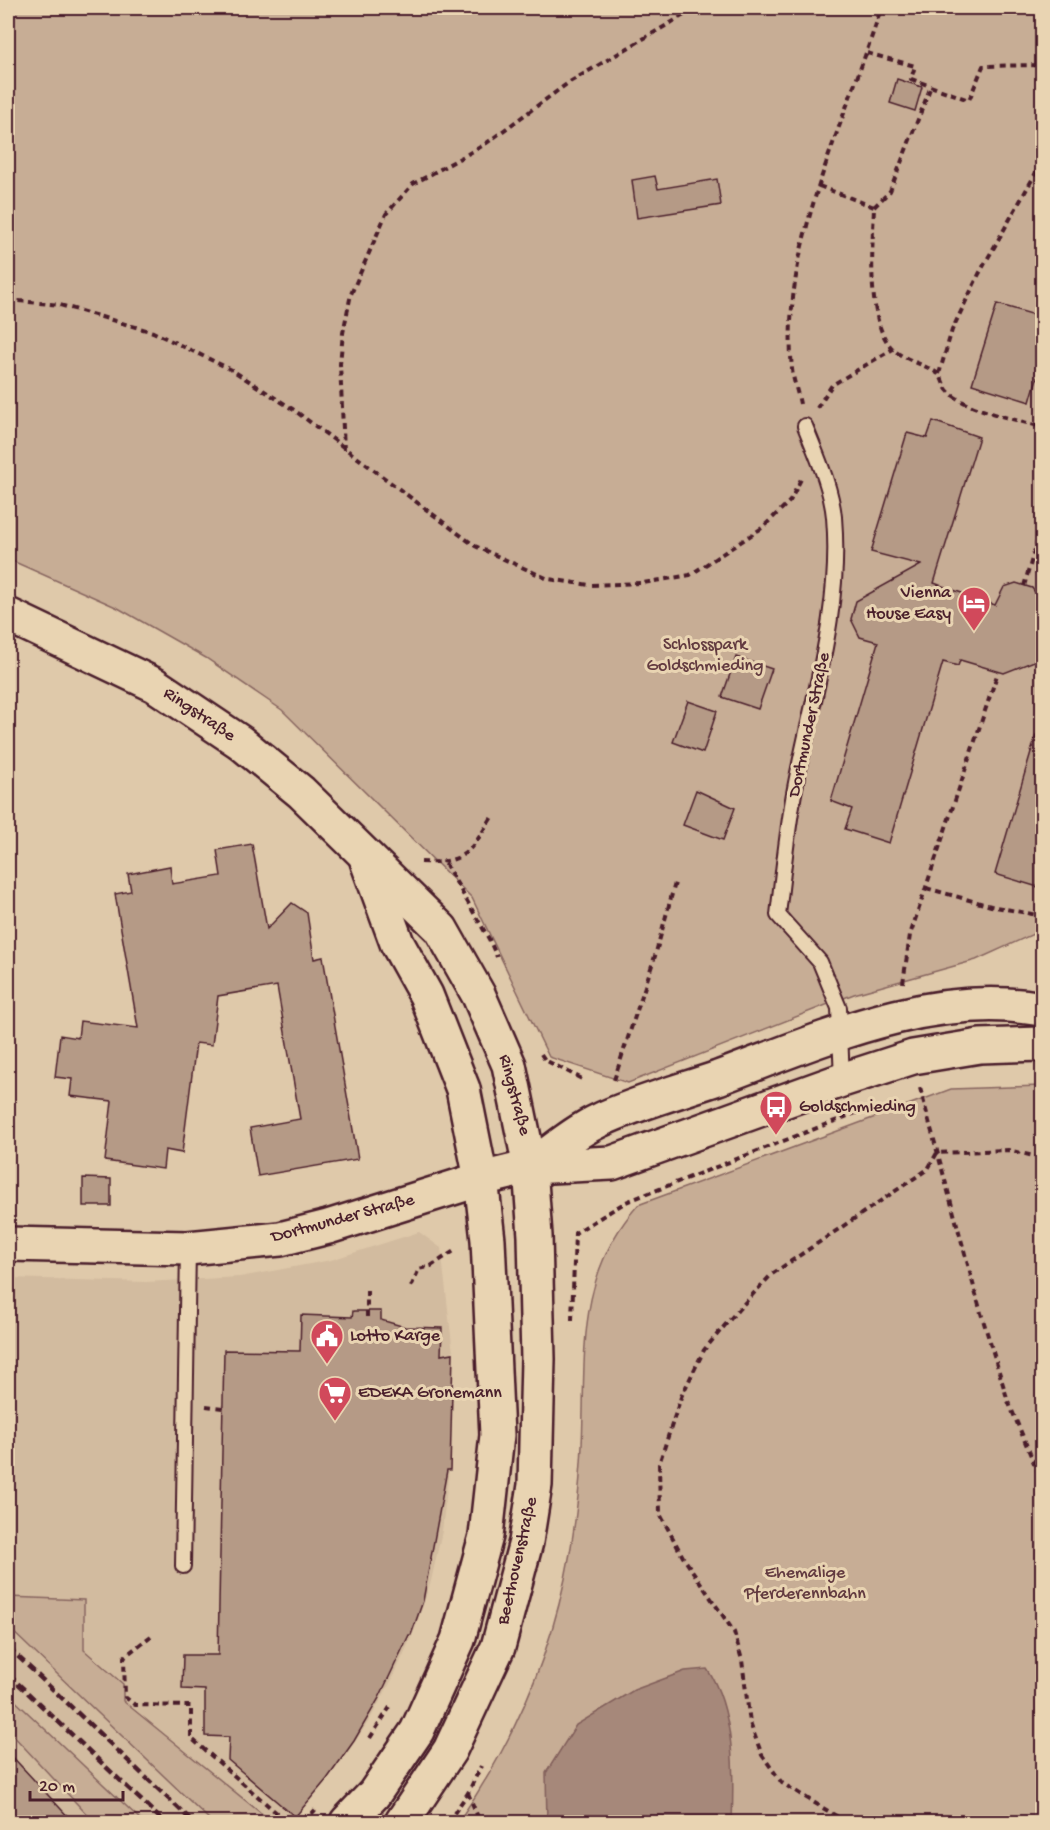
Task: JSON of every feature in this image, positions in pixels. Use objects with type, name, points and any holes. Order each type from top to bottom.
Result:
[{"type":"main road","name":"Ringstraße","points":[[8,615],[155,686],[240,742],[301,792],[441,929],[479,996],[509,1065],[530,1167]]},
{"type":"main road","name":"Ringstraße","points":[[365,854],[397,943],[426,995],[464,1089],[481,1179]]},
{"type":"main road","name":"Dortmunder Straße","points":[[530,1167],[597,1121],[832,1027],[977,1004],[1017,1004],[1042,1009]]},
{"type":"main road","name":"Dortmunder Straße","points":[[8,1244],[188,1248],[232,1245],[300,1234],[481,1179],[530,1167],[612,1162],[913,1057],[980,1046],[1042,1044]]},
{"type":"main road","name":"Beethovenstraße","points":[[402,1822],[450,1750],[498,1647],[526,1542],[536,1485],[538,1359],[536,1236],[530,1167]]},
{"type":"main road","name":"Beethovenstraße","points":[[347,1822],[374,1794],[417,1731],[458,1640],[486,1536],[497,1435],[488,1240],[481,1179]]},
{"type":"lane","name":"Dortmunder Straße","points":[[805,426],[821,465],[834,516],[831,612],[824,660],[795,789],[778,915],[820,962],[832,1027]]},
{"type":"lane","points":[[832,1027],[842,1080]]},
{"type":"lane","points":[[183,1566],[188,1248]]},
{"type":"path","points":[[344,450],[340,364],[343,333],[351,294],[386,214],[414,184],[484,146],[568,83],[696,8]]},
{"type":"path","points":[[805,426],[792,369],[793,313],[800,249],[819,186],[881,8]]},
{"type":"path","points":[[867,53],[915,66],[911,79],[969,100],[983,66],[1042,65]]},
{"type":"path","points":[[931,86],[890,191],[874,207],[872,254],[876,310],[881,329],[892,349],[939,374],[949,392],[983,410],[1042,427]]},
{"type":"path","points":[[939,374],[952,330],[979,273],[1042,162]]},
{"type":"path","points":[[819,186],[874,207]]},
{"type":"path","points":[[8,300],[60,305],[153,332],[232,370],[294,410],[344,450],[475,546],[548,579],[590,585],[643,583],[690,575],[762,528],[790,501],[804,474]]},
{"type":"path","points":[[805,426],[832,385],[892,349]]},
{"type":"path","points":[[1024,586],[1042,524]]},
{"type":"path","points":[[903,993],[910,935],[998,672]]},
{"type":"path","points":[[421,862],[445,863],[470,851],[492,817]]},
{"type":"path","points":[[606,1083],[615,1079],[655,956],[675,883]]},
{"type":"path","points":[[927,888],[992,906],[1042,916]]},
{"type":"path","points":[[545,1060],[584,1080]]},
{"type":"path","points":[[909,1093],[920,1088],[1008,1401],[1042,1482]]},
{"type":"path","points":[[575,1233],[626,1202],[877,1105]]},
{"type":"path","points":[[937,1153],[1008,1150],[1042,1158]]},
{"type":"path","points":[[846,1822],[782,1783],[762,1755],[750,1723],[742,1660],[734,1632],[682,1557],[660,1514],[659,1464],[681,1397],[704,1350],[738,1310],[772,1274],[928,1169],[937,1153]]},
{"type":"path","points":[[453,1243],[455,1263]]},
{"type":"path","points":[[411,1287],[418,1269],[431,1266],[454,1251]]},
{"type":"path","points":[[367,1291],[367,1317]]},
{"type":"path","points":[[151,1636],[124,1657],[125,1697],[135,1705],[191,1706],[191,1738],[287,1822]]},
{"type":"path","points":[[366,1744],[392,1705]]},
{"type":"path","points":[[468,1793],[480,1822]]},
{"type":"path","points":[[304,1822],[318,1807]]},
{"type":"shaded area","points":[[419,1232],[441,1248],[453,1353],[451,1453],[442,1531],[431,1581],[415,1629],[394,1676],[369,1721],[340,1763],[295,1817],[288,1822],[272,1822],[123,1700],[123,1684],[84,1650],[84,1600],[8,1597],[8,1278],[146,1282],[240,1277],[331,1260]]},
{"type":"shaded area","points":[[8,1627],[212,1822],[143,1822],[8,1694]]},
{"type":"shaded area","points":[[707,1669],[716,1685],[728,1723],[733,1784],[732,1822],[547,1822],[546,1773],[576,1725],[634,1690],[685,1671]]},
{"type":"shaded area","points":[[8,1730],[94,1822],[8,1822]]},
{"type":"green space","name":"Schlosspark Goldschmieding","points":[[8,8],[1042,8],[1042,930],[976,960],[854,994],[628,1083],[549,1057],[472,898],[282,710],[206,658],[118,608],[8,559]]},
{"type":"green space","name":"Ehemalige Pferderennbahn","points":[[1042,1086],[1042,1822],[458,1822],[497,1760],[514,1727],[542,1660],[553,1625],[563,1589],[578,1497],[583,1428],[584,1360],[592,1295],[601,1264],[616,1234],[638,1205],[951,1089]]},
{"type":"green space","points":[[8,1597],[84,1600],[84,1650],[123,1684],[123,1701],[272,1822],[212,1822],[8,1627]]},
{"type":"green space","points":[[8,1694],[143,1822],[94,1822],[8,1730]]},
{"type":"building","points":[[897,79],[922,87],[915,111],[890,103]]},
{"type":"building","points":[[655,176],[658,189],[717,179],[721,205],[637,218],[632,180]]},
{"type":"building","points":[[997,304],[1042,317],[1042,380],[1037,378],[1030,402],[972,384]]},
{"type":"building","name":"Vienna House Easy","points":[[933,421],[979,437],[934,583],[995,605],[1004,587],[1016,583],[1032,588],[1040,599],[1034,617],[1042,619],[1042,658],[1004,673],[960,660],[958,666],[943,662],[889,843],[845,829],[852,809],[831,801],[878,642],[860,637],[851,619],[856,601],[921,565],[871,552],[907,433],[927,438]]},
{"type":"building","points":[[736,657],[772,669],[758,709],[722,697]]},
{"type":"building","points":[[688,701],[717,711],[703,753],[673,742]]},
{"type":"building","points":[[1036,735],[1042,735],[1042,870],[1038,887],[995,874]]},
{"type":"building","points":[[696,790],[735,808],[723,840],[683,825]]},
{"type":"building","points":[[252,844],[267,929],[292,903],[307,913],[314,959],[323,957],[358,1159],[258,1176],[250,1128],[300,1119],[277,986],[218,996],[212,1045],[196,1043],[182,1153],[165,1150],[163,1169],[105,1161],[112,1101],[70,1096],[72,1079],[55,1077],[60,1035],[78,1038],[80,1021],[138,1028],[115,894],[131,891],[128,874],[170,866],[172,884],[221,876],[217,850]]},
{"type":"building","points":[[83,1178],[111,1179],[111,1206],[83,1206]]},
{"type":"building","points":[[353,1311],[381,1311],[381,1320],[405,1327],[442,1328],[441,1355],[453,1353],[450,1470],[447,1470],[423,1601],[411,1635],[354,1741],[327,1779],[295,1817],[228,1760],[229,1737],[205,1736],[205,1690],[182,1689],[183,1655],[218,1655],[224,1350],[300,1351],[301,1315],[352,1317]]},
{"type":"building","points":[[8,1752],[73,1822],[8,1822]]},
{"type":"railway","points":[[8,1647],[193,1822]]},
{"type":"railway","points":[[8,1674],[164,1822]]},
{"type":"place","name":"Vienna House Easy","points":[[974,632]]},
{"type":"place","name":"Goldschmieding","points":[[776,1136]]},
{"type":"place","name":"Lotto Karge","points":[[327,1365]]},
{"type":"place","name":"EDEKA Gronemann","points":[[335,1422]]}]
